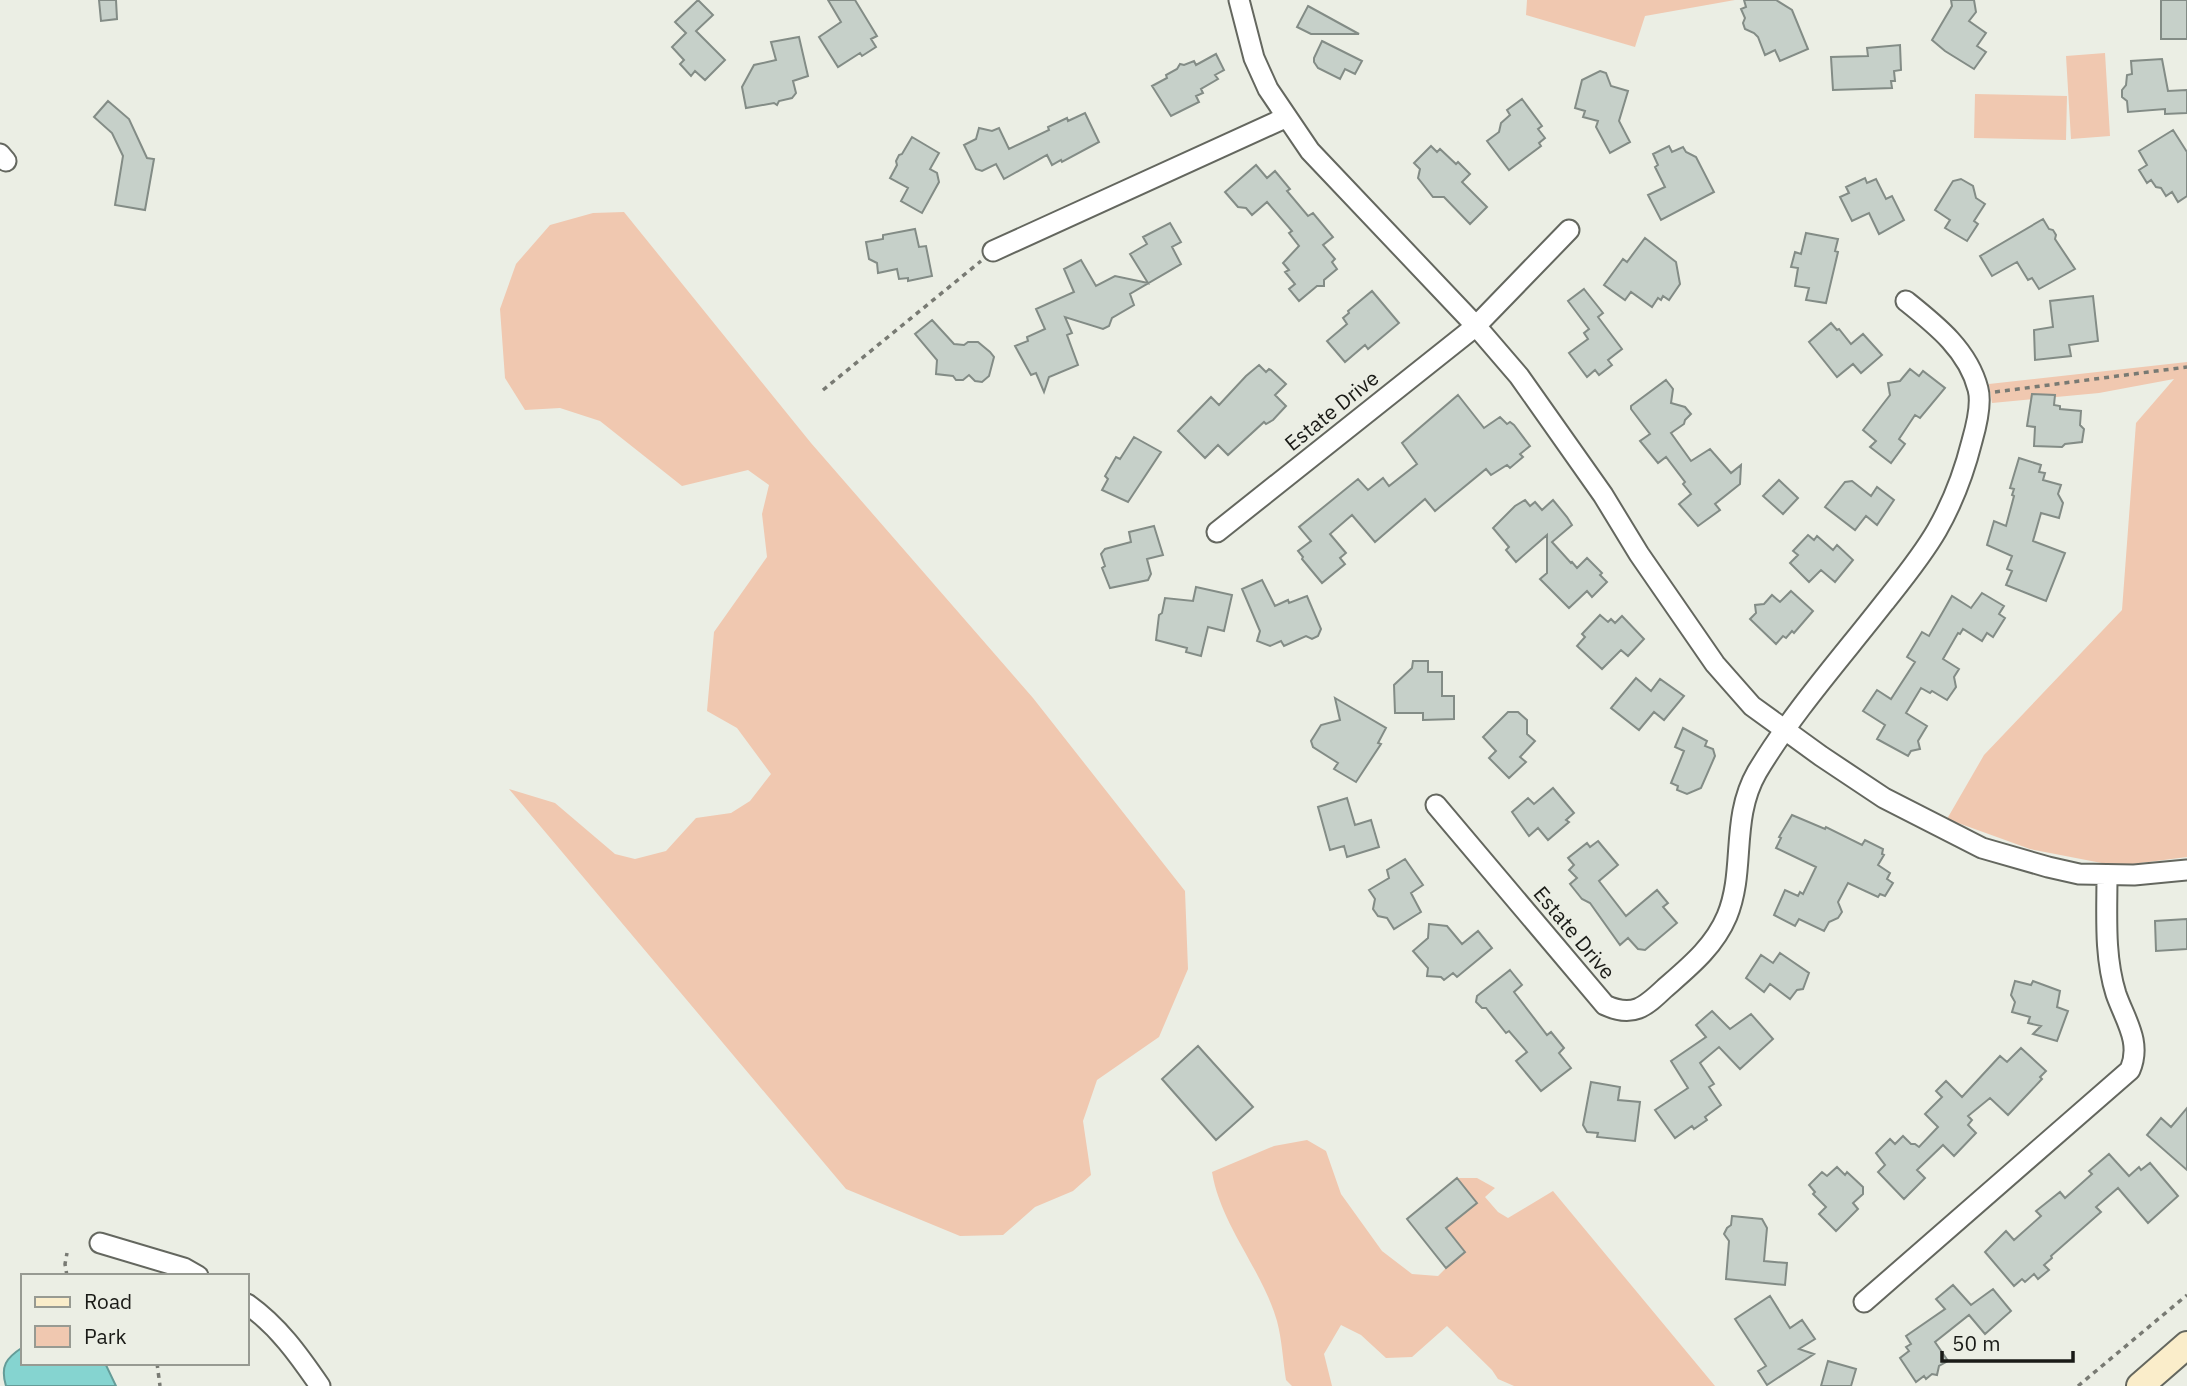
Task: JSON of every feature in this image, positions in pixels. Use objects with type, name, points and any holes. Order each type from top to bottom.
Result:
[{"type":"main road","points":[[2140,1386],[2187,1345]]},
{"type":"street","points":[[1239,0],[1254,58],[1268,89],[1310,150],[1476,326],[1519,376],[1564,438],[1715,664],[1752,706],[1884,798],[1970,843],[2079,874],[2187,870]]},
{"type":"street","points":[[993,251],[1287,117]]},
{"type":"street","name":"Estate Drive","points":[[1217,532],[1476,326],[1569,230]]},
{"type":"street","name":"Estate Drive","points":[[1436,805],[1605,1005],[1617,1011],[1635,1010],[1647,1005],[1699,958],[1716,936],[1727,915],[1734,886],[1740,820],[1745,799],[1756,774],[1785,730],[1919,558],[1937,531],[1963,474],[1976,428],[1979,393],[1973,372],[1945,333],[1906,301]]},
{"type":"street","points":[[1864,1302],[2130,1070],[2135,1059],[2133,1034],[2115,990],[2109,964],[2107,875]]},
{"type":"street","points":[[100,1243],[184,1268],[194,1274]]},
{"type":"street","points":[[248,1305],[266,1318],[294,1347],[320,1386]]},
{"type":"path","points":[[822,390],[993,251]]},
{"type":"path","points":[[1979,393],[2187,367]]},
{"type":"path","points":[[67,1253],[67,1274]]},
{"type":"path","points":[[2078,1386],[2187,1295]]},
{"type":"path","points":[[157,1365],[160,1386]]},
{"type":"green space","points":[[1527,0],[1735,0],[1645,16],[1635,47],[1526,15]]},
{"type":"green space","points":[[2105,53],[2110,136],[2071,139],[2066,56]]},
{"type":"green space","points":[[1975,94],[2067,96],[2066,140],[1974,138]]},
{"type":"green space","points":[[624,212],[811,443],[1033,698],[1185,891],[1188,969],[1159,1037],[1097,1080],[1083,1121],[1091,1175],[1073,1191],[1035,1207],[1003,1235],[960,1236],[846,1189],[509,789],[555,803],[615,854],[635,859],[666,851],[696,818],[731,813],[750,801],[771,774],[737,728],[707,711],[714,632],[767,557],[762,514],[769,485],[748,470],[682,486],[600,421],[560,408],[525,410],[505,378],[500,309],[516,264],[550,225],[593,213]]},
{"type":"green space","points":[[2187,362],[2187,857],[2117,866],[2030,849],[1947,819],[1984,755],[2122,610],[2136,423],[2174,379],[2099,393],[1992,403],[1989,384]]},
{"type":"green space","points":[[1307,1140],[1326,1151],[1341,1194],[1382,1251],[1412,1274],[1438,1276],[1446,1268],[1446,1228],[1477,1203],[1457,1178],[1477,1178],[1495,1188],[1485,1197],[1498,1212],[1508,1218],[1553,1191],[1715,1386],[1514,1386],[1498,1379],[1447,1326],[1412,1357],[1386,1358],[1361,1335],[1341,1325],[1324,1354],[1332,1386],[1292,1386],[1286,1380],[1279,1328],[1270,1302],[1224,1211],[1212,1172],[1274,1146]]},
{"type":"water","points":[[21,1348],[21,1365],[106,1365],[116,1386],[6,1386],[4,1368],[12,1355]]},
{"type":"building","points":[[99,0],[116,0],[117,19],[101,21]]},
{"type":"building","points":[[698,0],[713,15],[696,31],[725,60],[705,80],[695,71],[691,76],[680,64],[684,60],[672,47],[686,33],[675,22]]},
{"type":"building","points":[[828,0],[855,0],[877,36],[871,39],[876,47],[862,56],[860,53],[838,67],[819,37],[841,22]]},
{"type":"building","points":[[1744,0],[1776,0],[1792,10],[1808,49],[1780,61],[1775,50],[1765,55],[1758,37],[1745,29],[1745,18],[1741,9],[1746,7]]},
{"type":"building","points":[[1951,0],[1974,0],[1976,12],[1969,21],[1986,33],[1977,46],[1986,52],[1974,69],[1932,40],[1952,6]]},
{"type":"building","points":[[2161,0],[2187,0],[2187,39],[2161,39]]},
{"type":"building","points":[[1308,6],[1359,34],[1311,34],[1297,27]]},
{"type":"building","points":[[799,37],[808,76],[793,81],[796,93],[792,98],[779,101],[777,105],[774,103],[746,108],[742,87],[754,65],[776,60],[771,42]]},
{"type":"building","points":[[1322,41],[1362,61],[1355,74],[1345,69],[1340,79],[1318,68],[1314,58]]},
{"type":"building","points":[[1900,45],[1901,70],[1894,71],[1895,81],[1891,81],[1892,88],[1833,90],[1831,57],[1868,56],[1867,48]]},
{"type":"building","points":[[1216,54],[1224,70],[1215,75],[1218,79],[1201,89],[1203,93],[1196,96],[1199,102],[1171,116],[1152,86],[1167,78],[1166,75],[1180,64],[1194,61],[1196,65]]},
{"type":"building","points":[[2162,59],[2168,91],[2187,90],[2187,113],[2165,114],[2165,109],[2128,112],[2122,90],[2126,85],[2127,75],[2132,74],[2131,61]]},
{"type":"building","points":[[1600,71],[1606,73],[1611,86],[1628,91],[1619,121],[1630,142],[1610,153],[1596,127],[1598,121],[1583,117],[1585,111],[1575,108],[1582,80]]},
{"type":"building","points":[[1522,99],[1542,126],[1538,129],[1545,138],[1539,143],[1541,146],[1509,170],[1487,141],[1499,132],[1501,123],[1510,115],[1507,110]]},
{"type":"building","points":[[108,101],[129,119],[147,158],[154,159],[145,210],[115,205],[123,156],[112,133],[94,117]]},
{"type":"building","points":[[1085,113],[1099,142],[1052,165],[1047,155],[1004,179],[996,164],[982,171],[976,169],[964,145],[976,139],[979,128],[992,131],[999,128],[1009,149],[1067,118],[1068,121]]},
{"type":"building","points":[[2173,130],[2187,152],[2187,196],[2178,202],[2172,192],[2166,196],[2151,180],[2147,183],[2139,170],[2147,165],[2139,151]]},
{"type":"building","points":[[912,137],[939,153],[930,169],[937,173],[939,182],[922,213],[901,201],[908,188],[890,178],[899,155]]},
{"type":"building","points":[[1431,146],[1437,152],[1440,149],[1470,174],[1462,182],[1487,207],[1470,224],[1444,197],[1433,197],[1418,178],[1420,169],[1414,163]]},
{"type":"building","points":[[1669,146],[1672,152],[1683,147],[1686,152],[1696,157],[1714,192],[1661,220],[1648,195],[1665,187],[1655,167],[1658,165],[1653,154]]},
{"type":"building","points":[[1256,165],[1267,178],[1275,171],[1290,189],[1287,191],[1308,216],[1313,213],[1333,237],[1323,245],[1335,259],[1332,262],[1337,269],[1324,280],[1324,286],[1317,286],[1299,301],[1289,289],[1295,284],[1285,272],[1289,270],[1283,263],[1299,246],[1289,233],[1292,231],[1267,202],[1252,215],[1246,208],[1238,207],[1225,192]]},
{"type":"building","points":[[1865,178],[1867,183],[1876,179],[1886,199],[1892,196],[1904,220],[1879,234],[1869,213],[1852,221],[1840,197],[1849,193],[1846,187]]},
{"type":"building","points":[[1961,179],[1973,186],[1976,198],[1985,204],[1974,221],[1978,224],[1967,241],[1945,228],[1950,220],[1935,210],[1953,181]]},
{"type":"building","points":[[2043,219],[2049,229],[2053,230],[2055,239],[2075,269],[2039,289],[2032,278],[2028,280],[2017,262],[1992,276],[1980,256]]},
{"type":"building","points":[[1170,223],[1181,242],[1172,247],[1181,264],[1130,294],[1134,305],[1112,318],[1109,326],[1103,329],[1065,317],[1072,333],[1067,335],[1078,365],[1049,377],[1044,392],[1036,373],[1031,375],[1015,346],[1045,329],[1036,309],[1074,292],[1064,269],[1081,260],[1096,286],[1115,276],[1148,283],[1130,254],[1147,244],[1143,237]]},
{"type":"building","points":[[915,229],[919,247],[926,246],[932,276],[908,281],[908,278],[899,279],[897,269],[878,273],[877,263],[869,259],[866,242],[883,239],[883,235]]},
{"type":"building","points":[[1806,233],[1838,239],[1835,251],[1838,252],[1826,303],[1806,300],[1809,288],[1795,286],[1798,268],[1791,267],[1795,252],[1801,254]]},
{"type":"building","points":[[1645,238],[1676,262],[1680,284],[1669,300],[1663,296],[1661,300],[1658,298],[1652,307],[1631,292],[1625,300],[1604,285],[1623,259],[1627,262]]},
{"type":"building","points":[[1584,289],[1603,313],[1598,317],[1622,349],[1608,360],[1612,365],[1599,375],[1595,370],[1587,377],[1569,353],[1588,339],[1584,333],[1589,329],[1568,301]]},
{"type":"building","points":[[1372,291],[1399,323],[1368,349],[1365,345],[1345,362],[1327,341],[1347,324],[1343,318],[1348,311]]},
{"type":"building","points":[[2093,296],[2098,341],[2069,345],[2071,356],[2035,360],[2034,330],[2053,327],[2050,301]]},
{"type":"building","points":[[932,320],[954,344],[978,342],[990,352],[994,357],[989,376],[982,382],[975,381],[969,375],[963,380],[956,380],[953,376],[936,374],[937,360],[915,334]]},
{"type":"building","points":[[1831,323],[1851,344],[1863,334],[1882,355],[1861,373],[1853,364],[1837,377],[1809,342]]},
{"type":"building","points":[[1259,365],[1266,372],[1271,370],[1286,384],[1275,395],[1286,406],[1273,420],[1266,424],[1264,422],[1228,455],[1218,445],[1205,458],[1178,431],[1211,397],[1219,405]]},
{"type":"building","points":[[1910,369],[1919,376],[1923,371],[1945,388],[1920,418],[1915,415],[1899,439],[1905,444],[1891,463],[1870,447],[1876,441],[1863,430],[1890,395],[1888,383],[1900,381]]},
{"type":"building","points":[[1666,380],[1673,389],[1671,403],[1685,407],[1691,414],[1684,424],[1671,433],[1691,461],[1710,449],[1731,473],[1741,465],[1740,484],[1715,504],[1720,510],[1698,526],[1679,504],[1691,494],[1683,484],[1685,482],[1666,457],[1658,463],[1640,441],[1650,434],[1631,409],[1631,406]]},
{"type":"building","points":[[2032,394],[2055,395],[2054,405],[2060,406],[2060,409],[2081,411],[2080,425],[2084,429],[2082,442],[2065,444],[2062,447],[2034,446],[2035,427],[2027,426]]},
{"type":"building","points":[[1458,395],[1484,428],[1500,417],[1507,424],[1510,422],[1514,425],[1530,446],[1520,454],[1523,457],[1510,468],[1507,465],[1491,475],[1486,469],[1435,511],[1425,499],[1375,542],[1352,515],[1330,534],[1346,553],[1340,558],[1345,564],[1322,583],[1298,551],[1311,541],[1299,527],[1358,479],[1368,490],[1383,478],[1389,486],[1417,464],[1402,443]]},
{"type":"building","points":[[1134,437],[1161,452],[1128,502],[1102,490],[1108,479],[1105,476],[1116,457],[1120,459]]},
{"type":"building","points":[[2019,458],[2041,465],[2039,472],[2045,473],[2043,480],[2061,485],[2058,494],[2063,503],[2059,518],[2041,513],[2033,541],[2065,553],[2046,601],[2006,585],[2012,571],[2007,569],[2012,556],[1987,545],[1994,521],[2006,526],[2014,496],[2014,489],[2010,488]]},
{"type":"building","points":[[1779,480],[1798,498],[1783,514],[1763,496]]},
{"type":"building","points":[[1852,481],[1871,496],[1877,487],[1894,500],[1877,525],[1866,516],[1855,530],[1825,507],[1845,482]]},
{"type":"building","points":[[1525,500],[1530,506],[1535,502],[1542,510],[1553,500],[1567,517],[1572,525],[1552,542],[1577,568],[1587,558],[1602,573],[1600,575],[1607,582],[1592,597],[1587,591],[1569,608],[1540,579],[1547,573],[1547,535],[1516,562],[1506,550],[1509,547],[1493,528]]},
{"type":"building","points":[[1154,526],[1163,555],[1147,559],[1151,574],[1148,580],[1110,588],[1102,568],[1105,566],[1101,554],[1105,549],[1131,542],[1129,532]]},
{"type":"building","points":[[1808,535],[1814,540],[1817,536],[1833,550],[1837,545],[1853,560],[1835,582],[1821,570],[1809,582],[1790,563],[1798,555],[1793,551]]},
{"type":"building","points":[[1262,580],[1275,606],[1307,596],[1321,629],[1318,636],[1312,639],[1306,636],[1284,646],[1281,641],[1270,646],[1257,641],[1260,631],[1242,589]]},
{"type":"building","points":[[1196,587],[1232,595],[1224,631],[1208,627],[1201,656],[1186,652],[1187,648],[1156,640],[1159,615],[1162,613],[1165,598],[1193,601]]},
{"type":"building","points":[[1791,591],[1813,611],[1794,633],[1792,631],[1786,638],[1783,636],[1776,644],[1750,619],[1756,613],[1755,605],[1764,604],[1772,595],[1780,602]]},
{"type":"building","points":[[1982,593],[2004,606],[1999,614],[2005,618],[1993,637],[1987,633],[1982,641],[1963,629],[1958,633],[1943,659],[1959,669],[1954,677],[1956,687],[1947,700],[1921,688],[1906,713],[1927,726],[1918,741],[1920,749],[1911,751],[1908,756],[1877,739],[1885,725],[1863,711],[1877,690],[1891,699],[1915,662],[1907,657],[1922,632],[1929,636],[1952,596],[1971,608]]},
{"type":"building","points":[[1600,615],[1608,622],[1611,619],[1615,623],[1622,616],[1644,639],[1628,656],[1621,650],[1602,669],[1577,646],[1585,637],[1582,634]]},
{"type":"building","points":[[1413,661],[1428,661],[1428,672],[1442,672],[1442,696],[1454,696],[1454,719],[1423,720],[1423,713],[1395,713],[1394,685],[1412,668]]},
{"type":"building","points":[[1636,678],[1651,691],[1660,679],[1684,696],[1664,720],[1654,712],[1639,730],[1611,708]]},
{"type":"building","points":[[1335,698],[1386,728],[1378,743],[1381,744],[1356,782],[1334,769],[1338,763],[1313,747],[1311,741],[1321,725],[1340,720]]},
{"type":"building","points":[[1508,712],[1518,712],[1527,720],[1527,734],[1535,741],[1520,757],[1526,762],[1509,778],[1489,758],[1496,751],[1483,737]]},
{"type":"building","points":[[1683,728],[1707,741],[1705,746],[1713,749],[1715,756],[1701,788],[1687,794],[1677,790],[1678,786],[1671,783],[1684,751],[1675,747]]},
{"type":"building","points":[[1553,788],[1574,813],[1566,820],[1569,822],[1548,840],[1538,828],[1529,836],[1512,812],[1528,798],[1534,804]]},
{"type":"building","points":[[1347,798],[1355,825],[1371,820],[1379,847],[1347,857],[1344,846],[1330,850],[1318,807]]},
{"type":"building","points":[[1792,815],[1825,829],[1826,827],[1862,845],[1865,840],[1883,849],[1884,855],[1878,865],[1890,873],[1887,879],[1893,883],[1885,896],[1880,894],[1878,897],[1848,883],[1838,902],[1842,912],[1838,918],[1829,922],[1824,931],[1799,919],[1795,926],[1774,915],[1785,890],[1798,896],[1800,892],[1803,894],[1816,867],[1776,848]]},
{"type":"building","points":[[1598,841],[1618,865],[1599,881],[1626,916],[1657,890],[1668,903],[1663,907],[1677,923],[1645,950],[1638,949],[1628,938],[1620,945],[1590,903],[1582,899],[1570,884],[1577,878],[1569,870],[1574,865],[1568,858],[1587,843],[1590,847]]},
{"type":"building","points":[[1405,859],[1423,885],[1411,893],[1421,912],[1394,929],[1387,918],[1378,916],[1373,909],[1375,899],[1369,890],[1389,878],[1387,870]]},
{"type":"building","points":[[2187,919],[2187,949],[2156,951],[2155,921]]},
{"type":"building","points":[[1429,924],[1447,926],[1462,944],[1478,931],[1492,948],[1457,977],[1453,973],[1444,980],[1441,977],[1427,976],[1428,968],[1413,951],[1428,938]]},
{"type":"building","points":[[1780,953],[1809,973],[1803,989],[1797,990],[1790,999],[1770,984],[1764,992],[1746,978],[1761,955],[1773,963]]},
{"type":"building","points":[[1510,970],[1522,985],[1514,992],[1547,1035],[1551,1032],[1564,1048],[1559,1053],[1571,1068],[1541,1091],[1516,1061],[1527,1052],[1509,1031],[1506,1033],[1486,1008],[1476,1002],[1477,996]]},
{"type":"building","points":[[2015,981],[2031,985],[2033,981],[2060,991],[2057,1007],[2068,1011],[2057,1041],[2033,1034],[2041,1026],[2028,1023],[2030,1017],[2012,1012],[2015,1002],[2011,995]]},
{"type":"building","points":[[1712,1011],[1730,1029],[1751,1014],[1773,1039],[1740,1069],[1719,1047],[1700,1063],[1714,1084],[1709,1087],[1721,1105],[1705,1117],[1707,1120],[1694,1129],[1692,1126],[1675,1138],[1655,1110],[1688,1088],[1671,1061],[1706,1037],[1696,1025]]},
{"type":"building","points":[[1198,1046],[1253,1107],[1216,1140],[1162,1079]]},
{"type":"building","points":[[2021,1048],[2046,1071],[2040,1077],[2042,1079],[2008,1115],[1990,1098],[1968,1116],[1972,1120],[1968,1125],[1976,1133],[1954,1156],[1943,1145],[1917,1170],[1925,1178],[1904,1199],[1878,1172],[1885,1165],[1876,1153],[1890,1139],[1895,1144],[1903,1136],[1919,1147],[1938,1127],[1925,1114],[1942,1097],[1936,1091],[1946,1081],[1962,1097],[2000,1056],[2007,1062]]},
{"type":"building","points":[[1591,1082],[1620,1087],[1618,1100],[1640,1102],[1635,1141],[1597,1137],[1598,1133],[1587,1132],[1583,1125]]},
{"type":"building","points":[[2187,1108],[2187,1170],[2147,1135],[2161,1118],[2171,1127]]},
{"type":"building","points":[[2109,1154],[2129,1176],[2139,1167],[2141,1170],[2150,1163],[2178,1196],[2148,1223],[2118,1188],[2096,1207],[2101,1212],[2051,1256],[2044,1265],[2049,1270],[2038,1279],[2034,1274],[2025,1282],[2022,1279],[2014,1286],[1985,1252],[2006,1231],[2014,1240],[2041,1216],[2036,1211],[2060,1192],[2065,1198],[2092,1174],[2089,1171]]},
{"type":"building","points":[[1837,1167],[1845,1175],[1847,1172],[1863,1187],[1863,1194],[1853,1203],[1858,1209],[1836,1231],[1819,1214],[1826,1207],[1813,1194],[1815,1192],[1809,1185],[1822,1172],[1827,1176]]},
{"type":"building","points":[[1457,1178],[1477,1203],[1446,1228],[1465,1252],[1446,1268],[1407,1219]]},
{"type":"building","points":[[1732,1216],[1762,1219],[1767,1228],[1764,1261],[1787,1263],[1785,1285],[1726,1279],[1729,1241],[1724,1234],[1731,1225]]},
{"type":"building","points":[[1953,1285],[1971,1305],[1993,1289],[2011,1311],[1985,1334],[1969,1315],[1935,1342],[1948,1361],[1939,1366],[1937,1375],[1932,1374],[1926,1379],[1924,1376],[1916,1382],[1900,1358],[1909,1351],[1906,1347],[1911,1344],[1906,1336],[1945,1309],[1936,1299]]},
{"type":"building","points":[[1770,1296],[1790,1328],[1802,1320],[1815,1339],[1799,1349],[1814,1354],[1767,1385],[1758,1371],[1766,1366],[1735,1319]]},
{"type":"building","points":[[1828,1361],[1856,1369],[1851,1386],[1821,1386]]}]
